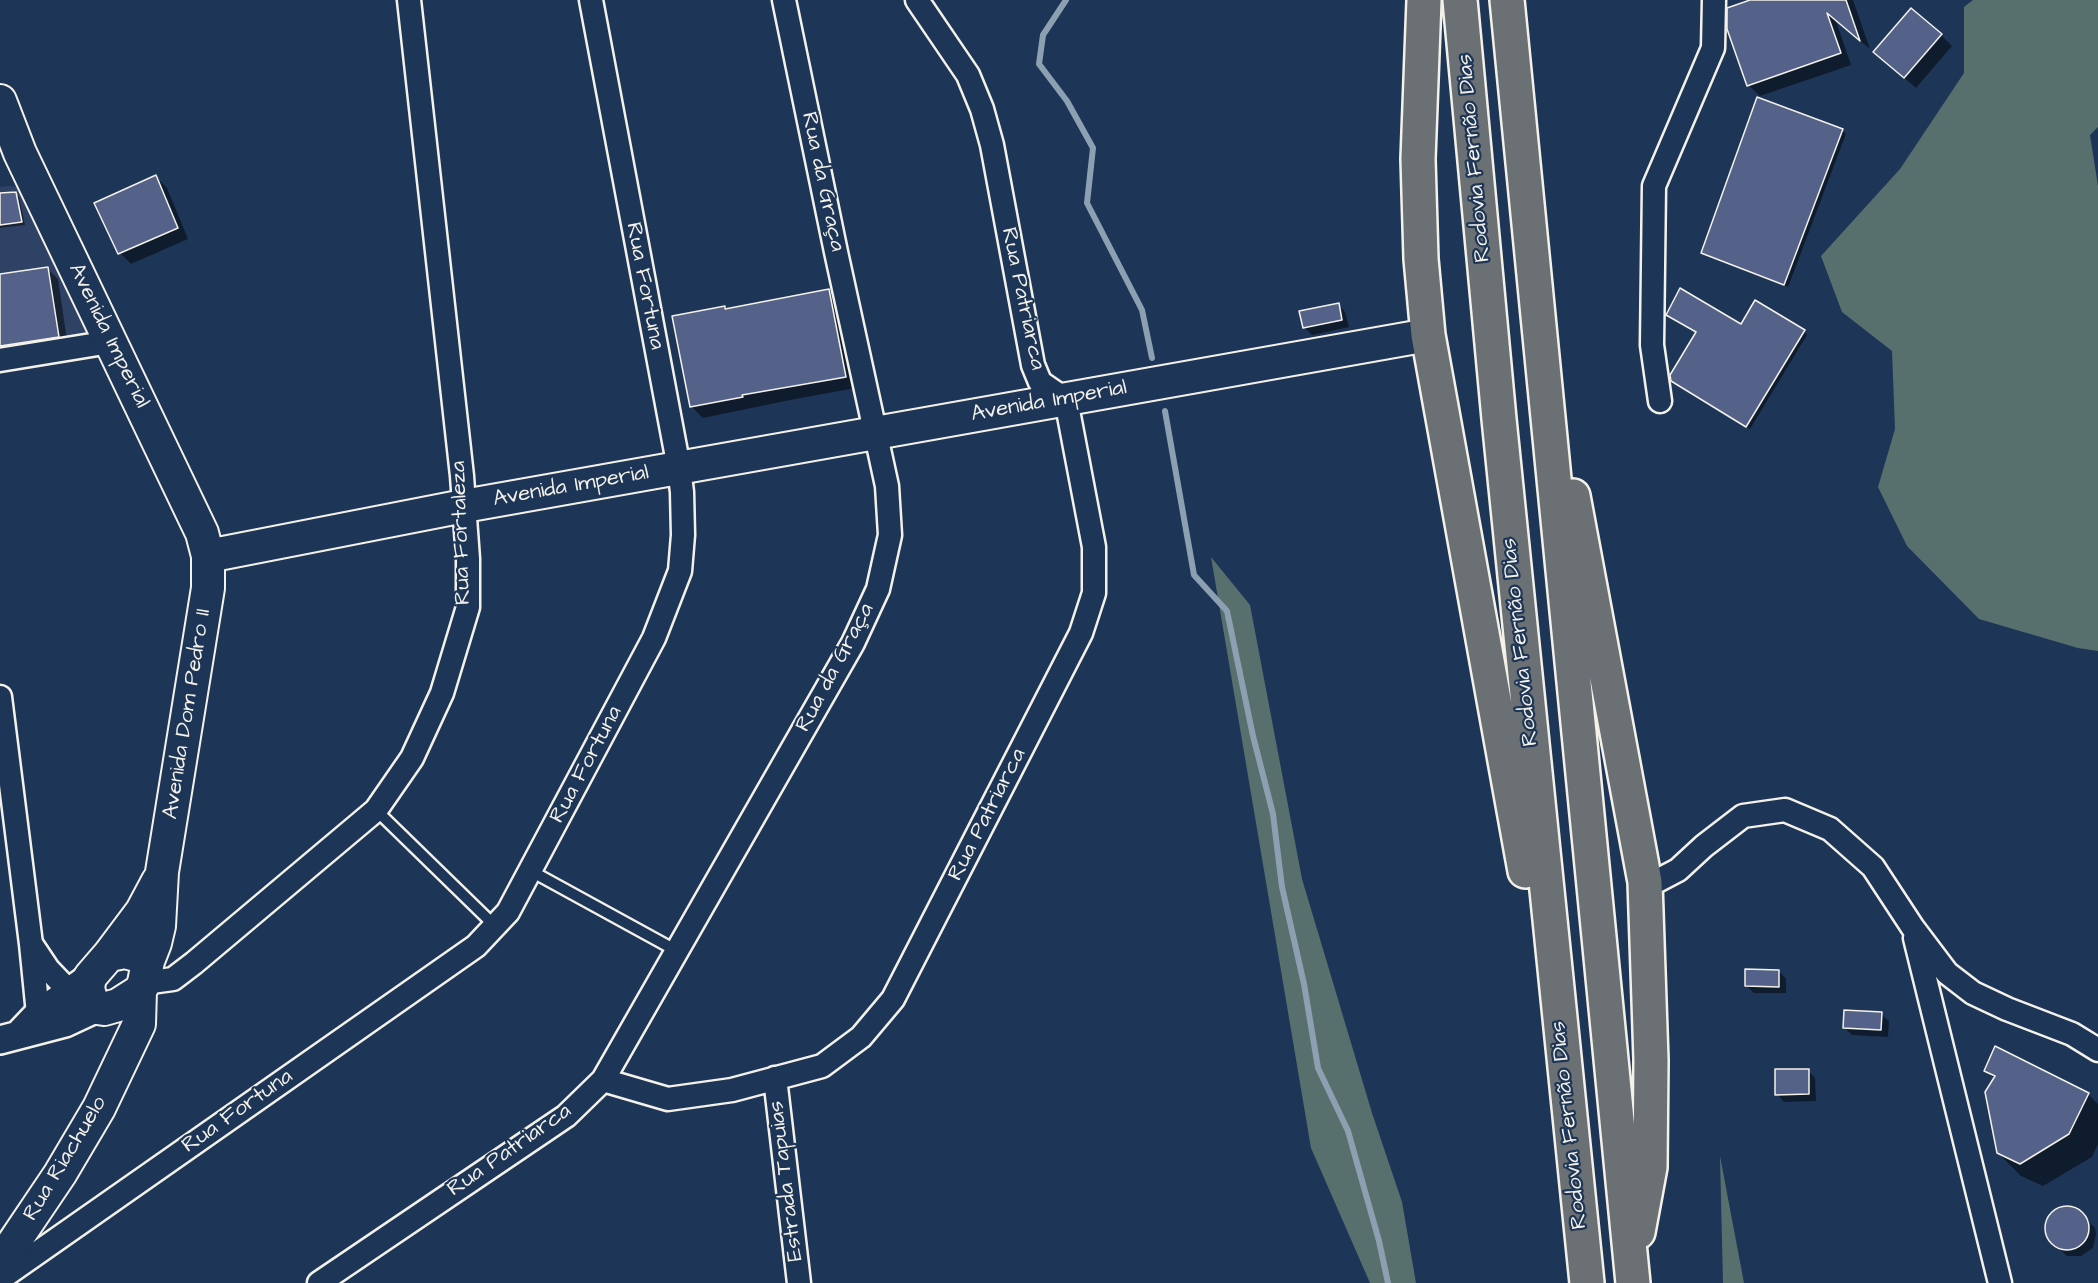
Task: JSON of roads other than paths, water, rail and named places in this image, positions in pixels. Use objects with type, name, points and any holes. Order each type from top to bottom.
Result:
[{"type":"highway","points":[[1424,0],[1418,159],[1421,259],[1428,334],[1521,856],[1556,994]]},
{"type":"highway","name":"Rodovia Fernão Dias","points":[[1460,0],[1556,994],[1587,1283]]},
{"type":"highway","name":"Rodovia Fernão Dias","points":[[1507,0],[1632,1276]]},
{"type":"highway","points":[[1538,319],[1591,582],[1645,882],[1652,1060],[1650,1167],[1632,1276]]},
{"type":"main road","name":"Avenida Imperial","points":[[0,101],[10,155],[110,342],[202,533],[208,556],[464,506],[1428,334]]},
{"type":"main road","name":"Avenida Dom Pedro II","points":[[145,975],[159,926],[162,872],[207,600],[208,556]]},
{"type":"main road","name":"Avenida Dom Pedro II","points":[[90,974],[142,911],[162,872]]},
{"type":"main road","points":[[125,952],[136,955],[145,975],[118,1005],[101,1008],[91,1000],[88,988],[90,974],[125,952]]},
{"type":"main road","name":"Rua Riachuelo","points":[[0,1263],[83,1137],[111,1084],[139,1024],[145,975]]},
{"type":"main road","name":"Rua Riachuelo","points":[[101,1008],[111,1025],[115,1044],[111,1084]]},
{"type":"street","name":"Rua Fortaleza","points":[[145,975],[173,979],[376,810],[412,758],[442,693],[468,607],[468,558],[464,506],[409,0]]},
{"type":"street","name":"Rua Fortuna","points":[[0,1279],[476,945],[508,912],[654,638],[680,572],[683,535],[679,468],[591,0]]},
{"type":"street","name":"Rua da Graça","points":[[603,1080],[854,643],[878,589],[890,535],[887,486],[784,0]]},
{"type":"street","name":"Rua Patriarca","points":[[319,1283],[566,1116],[603,1080],[668,1099],[732,1090],[822,1066],[861,1037],[893,999],[1081,633],[1094,593],[1094,547],[1065,400],[1040,382],[1033,365],[992,145],[982,109],[968,75],[917,0]]},
{"type":"street","points":[[1660,401],[1652,345],[1654,186],[1713,48],[1714,0]]},
{"type":"street","points":[[0,360],[110,342]]},
{"type":"street","points":[[0,697],[38,1014]]},
{"type":"street","points":[[1645,882],[1657,882],[1678,870],[1704,846],[1743,816],[1785,810],[1830,829],[1873,867],[1912,928],[1947,973],[1973,993],[2072,1034],[2098,1050]]},
{"type":"street","points":[[1912,928],[2000,1283]]},
{"type":"street","points":[[31,944],[48,969],[90,974]]},
{"type":"street","name":"Avenida Dom Pedro II","points":[[9,1038],[90,974]]},
{"type":"street","name":"Avenida Dom Pedro II","points":[[9,1038],[65,1023],[101,1008]]},
{"type":"street","name":"Estrada Tapuias","points":[[775,1078],[800,1283]]},
{"type":"lane","points":[[376,810],[495,926]]},
{"type":"lane","points":[[531,871],[677,951]]},
{"type":"waterway","points":[[1066,0],[1043,35],[1039,64],[1067,101],[1093,148],[1087,203],[1142,310],[1152,358]]},
{"type":"waterway","points":[[1165,411],[1194,575],[1227,611],[1253,736],[1273,814],[1282,887],[1304,984],[1318,1068],[1348,1131],[1379,1241],[1388,1283]]}]
